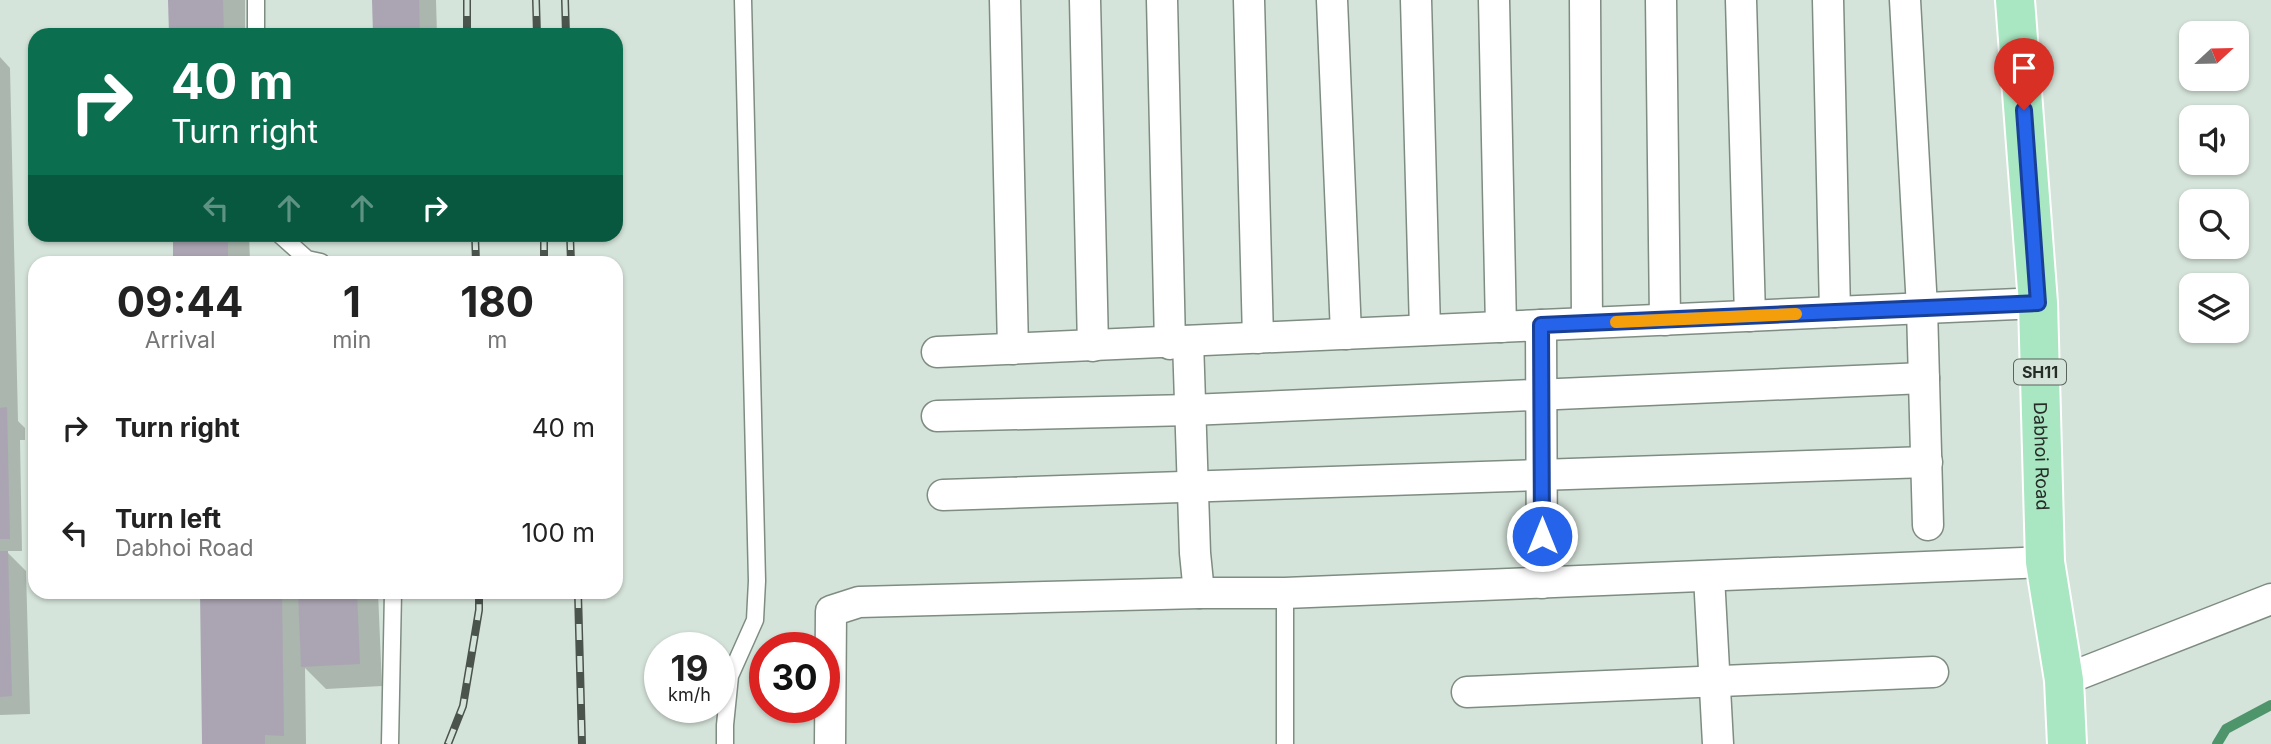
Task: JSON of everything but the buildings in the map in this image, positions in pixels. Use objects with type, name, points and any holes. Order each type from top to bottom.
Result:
[{"type":"main road","name":"Dabhoi Road","points":[[2015,0],[2038,303],[2045,562],[2064,680],[2067,744]]},
{"type":"street","points":[[1005,0],[1013,349]]},
{"type":"street","points":[[1086,0],[1093,346]]},
{"type":"street","points":[[1162,0],[1179,342],[1190,410],[1199,593]]},
{"type":"street","points":[[1249,0],[1258,338]]},
{"type":"street","points":[[1332,0],[1346,334]]},
{"type":"street","points":[[1416,0],[1425,330]]},
{"type":"street","points":[[1493,0],[1501,327]]},
{"type":"street","points":[[1585,0],[1587,323]]},
{"type":"street","points":[[1661,0],[1665,320]]},
{"type":"street","points":[[1741,0],[1750,316]]},
{"type":"street","points":[[1828,0],[1835,312]]},
{"type":"street","points":[[1905,0],[1922,308],[1928,525]]},
{"type":"street","points":[[937,352],[2038,303]]},
{"type":"street","points":[[1541,325],[1542,583]]},
{"type":"street","points":[[937,416],[1190,410],[1924,378]]},
{"type":"street","points":[[943,495],[1927,462]]},
{"type":"street","points":[[830,744],[831,611],[859,602],[1285,593],[2045,562]]},
{"type":"street","points":[[1709,576],[1718,744]]},
{"type":"street","points":[[2064,680],[2271,599]]},
{"type":"street","points":[[1467,692],[1933,672]]},
{"type":"lane","points":[[256,0],[257,28]]},
{"type":"lane","points":[[725,744],[730,676],[755,620],[757,581],[743,0]]},
{"type":"lane","points":[[288,242],[304,256]]},
{"type":"lane","points":[[1285,593],[1285,744]]},
{"type":"lane","points":[[390,744],[393,599]]},
{"type":"waterway","points":[[2217,744],[2226,729],[2271,705]]},
{"type":"railway","points":[[467,0],[467,28]]},
{"type":"railway","points":[[536,0],[537,28]]},
{"type":"railway","points":[[565,0],[566,28]]},
{"type":"railway","points":[[475,242],[476,256]]},
{"type":"railway","points":[[544,242],[544,256]]},
{"type":"railway","points":[[570,242],[571,256]]},
{"type":"railway","points":[[448,744],[463,706],[479,599]]},
{"type":"railway","points":[[578,599],[582,744]]},
{"type":"slow traffic","points":[[1616,322],[1796,314]]},
{"type":"route","points":[[1542,536],[1541,325],[2038,303],[2024,110]]}]
